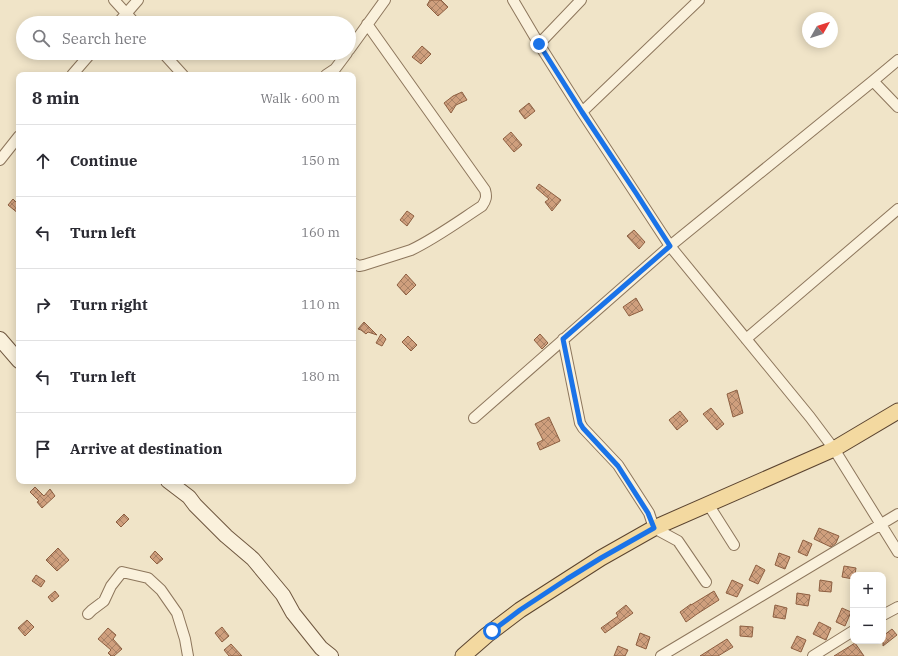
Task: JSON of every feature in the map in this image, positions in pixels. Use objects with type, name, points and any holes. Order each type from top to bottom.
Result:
[{"type":"main road","points":[[463,656],[487,635],[520,610],[601,558],[654,528],[834,449],[898,411]]},
{"type":"street","points":[[114,0],[126,14],[138,0]]},
{"type":"street","points":[[356,40],[385,0]]},
{"type":"street","points":[[513,0],[582,112],[670,246],[810,417],[834,449],[898,552]]},
{"type":"street","points":[[539,44],[580,0]]},
{"type":"street","points":[[582,112],[694,2]]},
{"type":"street","points":[[356,264],[359,266],[364,265],[411,250],[482,206],[487,195],[485,190],[367,24]]},
{"type":"street","points":[[75,72],[85,60]]},
{"type":"street","points":[[169,60],[180,72]]},
{"type":"street","points":[[330,72],[335,69],[342,60]]},
{"type":"street","points":[[474,418],[670,246],[898,60]]},
{"type":"street","points":[[873,81],[898,107]]},
{"type":"street","points":[[0,160],[16,140]]},
{"type":"street","points":[[746,339],[898,209]]},
{"type":"street","points":[[0,339],[16,358]]},
{"type":"street","points":[[563,339],[580,423],[618,466],[648,513],[654,528],[678,541],[706,582]]},
{"type":"street","points":[[172,484],[189,497],[226,536],[253,558],[281,592],[293,613],[323,650],[331,656]]},
{"type":"street","points":[[708,504],[734,545]]},
{"type":"street","points":[[661,656],[898,514]]},
{"type":"street","points":[[88,614],[104,601],[111,586],[122,572],[148,578],[161,590],[177,613],[185,639],[188,656]]},
{"type":"street","points":[[886,613],[898,607]]},
{"type":"street","points":[[813,656],[850,633]]},
{"type":"building","points":[[430,0],[441,0],[448,7],[438,16],[427,5]]},
{"type":"building","points":[[422,46],[431,54],[421,64],[412,57]]},
{"type":"building","points":[[462,92],[467,100],[456,105],[451,113],[444,103],[453,96]]},
{"type":"building","points":[[529,103],[535,111],[525,119],[519,111]]},
{"type":"building","points":[[511,132],[522,145],[514,152],[503,139]]},
{"type":"building","points":[[539,184],[561,200],[552,211],[545,202],[549,199],[536,188]]},
{"type":"building","points":[[13,199],[16,202],[16,212],[8,205]]},
{"type":"building","points":[[407,211],[414,216],[407,226],[400,220]]},
{"type":"building","points":[[634,230],[645,242],[639,249],[627,236]]},
{"type":"building","points":[[406,274],[416,285],[406,295],[397,285]]},
{"type":"building","points":[[636,298],[643,310],[629,316],[623,307]]},
{"type":"building","points":[[364,322],[377,335],[368,332],[366,334],[358,329]]},
{"type":"building","points":[[381,334],[386,339],[382,346],[376,343]]},
{"type":"building","points":[[540,334],[548,343],[542,349],[534,340]]},
{"type":"building","points":[[408,336],[417,345],[411,351],[402,342]]},
{"type":"building","points":[[737,390],[743,413],[733,417],[727,394]]},
{"type":"building","points":[[711,408],[724,424],[717,430],[703,414]]},
{"type":"building","points":[[680,411],[688,421],[677,430],[669,420]]},
{"type":"building","points":[[549,417],[560,441],[540,450],[537,443],[543,440],[535,424]]},
{"type":"building","points":[[35,487],[44,496],[50,489],[55,496],[42,508],[37,502],[39,501],[30,492]]},
{"type":"building","points":[[124,514],[129,519],[121,527],[116,522]]},
{"type":"building","points":[[819,528],[839,536],[836,543],[831,547],[814,539]]},
{"type":"building","points":[[803,540],[812,544],[807,556],[798,552]]},
{"type":"building","points":[[58,548],[69,560],[57,571],[46,560]]},
{"type":"building","points":[[155,551],[163,559],[157,564],[150,557]]},
{"type":"building","points":[[779,553],[790,557],[785,569],[775,565]]},
{"type":"building","points":[[756,565],[765,570],[758,584],[749,580]]},
{"type":"building","points":[[844,566],[856,568],[855,572],[850,572],[850,578],[842,577]]},
{"type":"building","points":[[36,575],[45,581],[41,587],[32,581]]},
{"type":"building","points":[[732,580],[743,585],[737,597],[726,593]]},
{"type":"building","points":[[820,580],[832,582],[831,592],[819,591]]},
{"type":"building","points":[[55,591],[59,596],[52,602],[48,597]]},
{"type":"building","points":[[714,591],[719,600],[686,622],[680,612]]},
{"type":"building","points":[[797,593],[810,595],[808,606],[796,604]]},
{"type":"building","points":[[626,605],[633,613],[605,633],[601,628],[618,616],[616,613]]},
{"type":"building","points":[[775,605],[787,608],[785,619],[773,617]]},
{"type":"building","points":[[842,608],[850,612],[845,626],[836,622]]},
{"type":"building","points":[[27,620],[34,627],[25,636],[18,628]]},
{"type":"building","points":[[819,622],[831,628],[826,640],[813,634]]},
{"type":"building","points":[[740,626],[753,627],[752,637],[740,636]]},
{"type":"building","points":[[222,627],[229,636],[222,642],[215,633]]},
{"type":"building","points":[[108,628],[116,635],[113,639],[122,649],[114,656],[111,656],[108,653],[111,650],[98,639]]},
{"type":"building","points":[[892,629],[897,635],[886,644],[886,634]]},
{"type":"building","points":[[640,633],[650,637],[646,649],[636,645]]},
{"type":"building","points":[[797,636],[806,640],[801,652],[791,648]]},
{"type":"building","points":[[727,639],[733,647],[718,656],[700,656]]},
{"type":"building","points":[[231,644],[242,656],[229,656],[224,650]]},
{"type":"building","points":[[856,644],[864,656],[834,656]]},
{"type":"building","points":[[618,646],[628,650],[625,656],[614,656]]},
{"type":"route","points":[[492,631],[520,610],[567,579],[654,528],[648,513],[616,462],[580,423],[563,339],[670,246],[539,44]]}]
